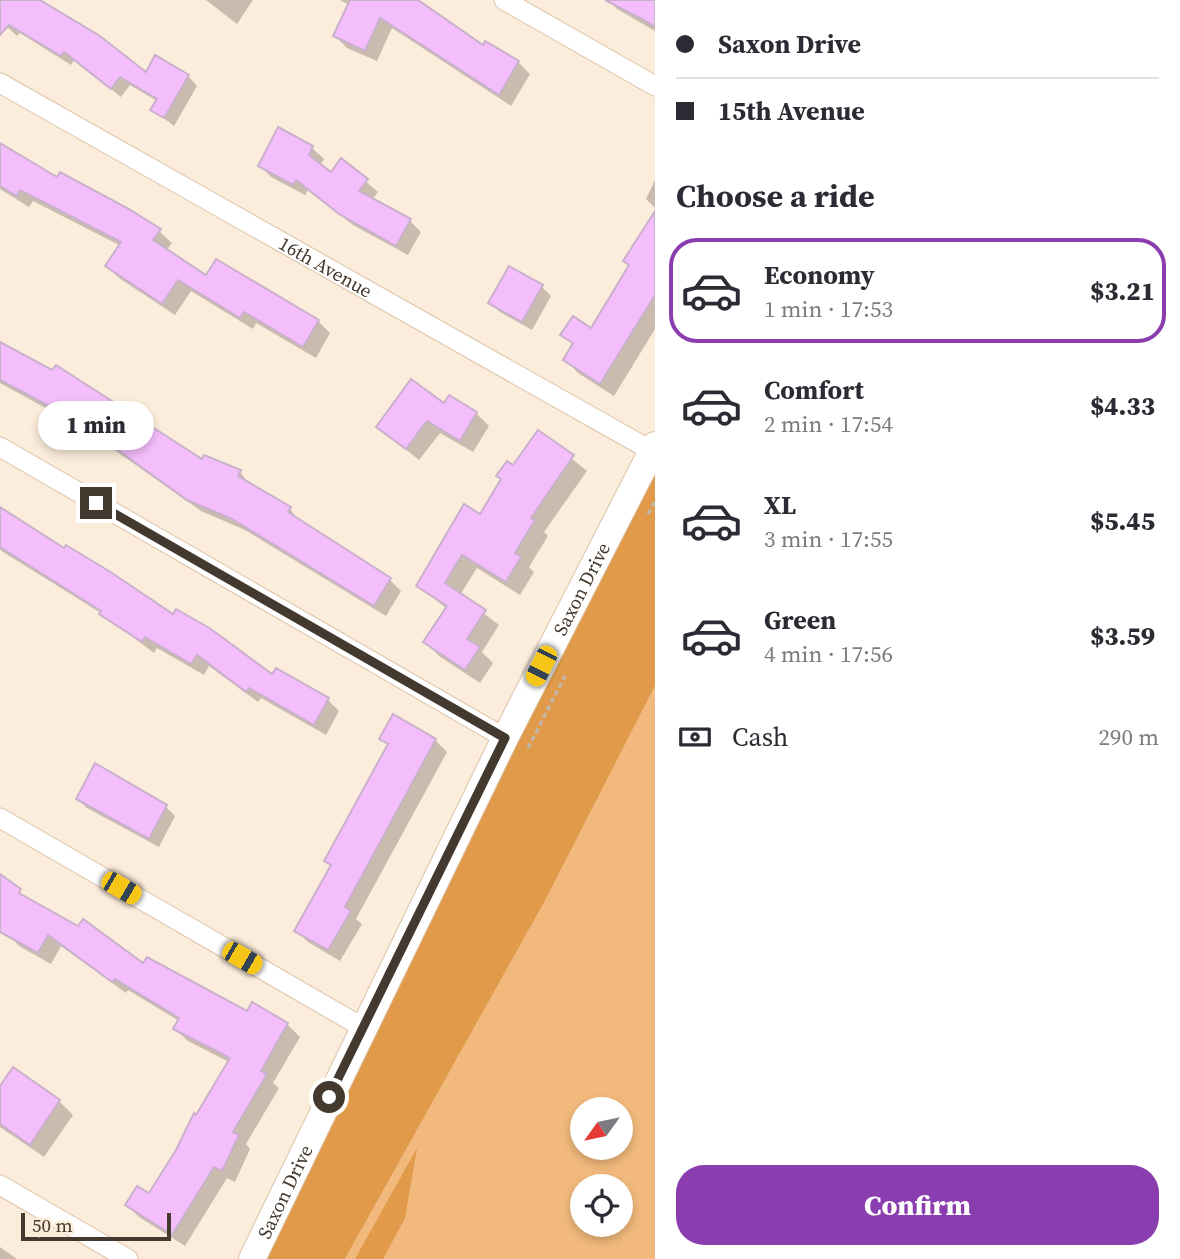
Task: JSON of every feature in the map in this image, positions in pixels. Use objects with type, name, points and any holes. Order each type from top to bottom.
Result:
[{"type":"street","points":[[504,0],[655,86]]},
{"type":"street","name":"16th Avenue","points":[[0,83],[654,448]]},
{"type":"street","points":[[0,447],[505,738]]},
{"type":"street","name":"Saxon Drive","points":[[252,1259],[362,1027],[505,738],[654,448]]},
{"type":"street","points":[[0,818],[362,1027]]},
{"type":"street","points":[[0,1185],[128,1259]]},
{"type":"shaded area","points":[[655,445],[655,686],[546,899],[345,1259],[252,1259]]},
{"type":"shaded area","points":[[655,686],[655,1259],[345,1259],[546,899]]},
{"type":"shaded area","points":[[417,1148],[405,1218],[383,1259],[355,1259]]},
{"type":"building","points":[[0,0],[40,0],[100,36],[146,72],[155,55],[189,75],[164,118],[150,110],[157,99],[120,77],[111,89],[64,52],[61,56],[9,25],[0,35]]},
{"type":"building","points":[[350,0],[418,0],[483,45],[485,41],[519,61],[499,95],[380,18],[365,51],[333,36]]},
{"type":"building","points":[[605,0],[655,0],[655,27],[644,20]]},
{"type":"building","points":[[278,127],[313,146],[309,155],[331,172],[341,158],[368,179],[359,191],[411,219],[396,246],[339,214],[296,180],[293,185],[258,166]]},
{"type":"building","points":[[0,143],[57,177],[60,172],[161,229],[153,240],[206,275],[216,259],[319,320],[303,347],[244,312],[240,318],[178,280],[162,304],[105,266],[121,242],[20,190],[17,196],[0,186]]},
{"type":"building","points":[[655,211],[655,295],[600,384],[563,360],[573,343],[560,335],[573,316],[591,328],[629,265],[623,261]]},
{"type":"building","points":[[509,266],[543,285],[522,322],[488,303]]},
{"type":"building","points":[[0,342],[52,370],[56,365],[202,459],[204,455],[241,470],[238,476],[291,507],[288,512],[391,578],[374,606],[232,519],[187,500],[76,420],[0,380]]},
{"type":"building","points":[[411,379],[444,403],[449,395],[477,412],[460,441],[427,421],[406,449],[376,427]]},
{"type":"building","points":[[538,430],[574,455],[531,518],[535,520],[515,553],[521,557],[506,582],[462,555],[445,583],[486,610],[467,639],[480,647],[465,670],[423,642],[447,606],[416,586],[464,504],[480,514],[501,479],[496,476],[507,461],[513,465]]},
{"type":"building","points":[[0,507],[64,548],[66,545],[112,573],[173,614],[176,609],[211,629],[272,674],[276,668],[329,698],[314,725],[249,688],[246,692],[197,655],[191,664],[145,637],[142,642],[99,614],[101,611],[0,547]]},
{"type":"building","points":[[393,714],[436,739],[345,907],[351,911],[328,950],[294,931],[331,865],[324,861],[388,744],[379,739]]},
{"type":"building","points":[[95,763],[167,805],[149,839],[76,799]]},
{"type":"building","points":[[0,874],[21,889],[19,893],[78,926],[83,919],[143,963],[147,957],[247,1011],[252,1002],[288,1023],[261,1071],[267,1074],[233,1132],[239,1135],[222,1171],[214,1167],[172,1235],[125,1205],[137,1186],[149,1193],[176,1150],[194,1113],[196,1115],[230,1058],[173,1029],[179,1018],[115,979],[112,982],[48,935],[38,953],[0,932]]},
{"type":"building","points":[[13,1067],[60,1100],[30,1145],[0,1124],[0,1086]]},
{"type":"route","points":[[96,503],[505,738],[329,1097]]}]
